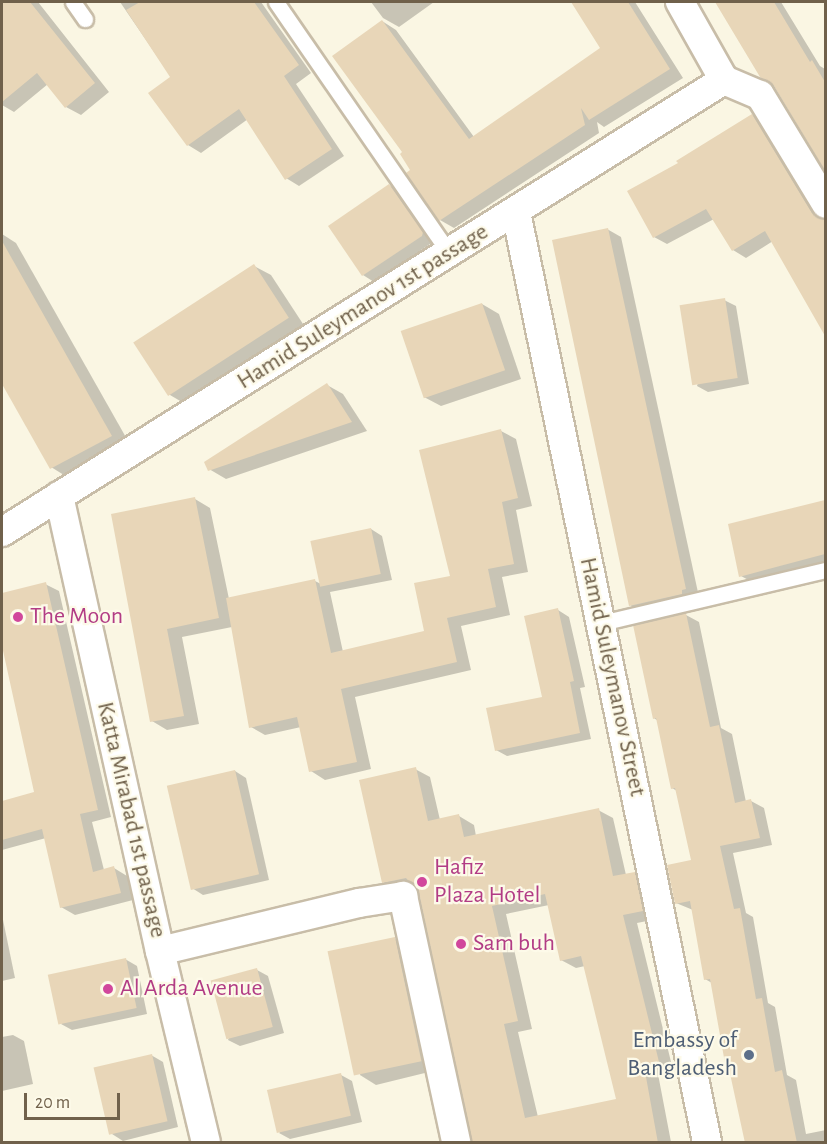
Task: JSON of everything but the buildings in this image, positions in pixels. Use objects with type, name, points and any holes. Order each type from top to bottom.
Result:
[{"type":"street","points":[[680,2],[724,80],[760,95],[825,204]]},
{"type":"street","name":"Hamid Suleymanov 1st passage","points":[[2,532],[724,80]]},
{"type":"street","name":"Hamid Suleymanov Street","points":[[516,212],[707,1143]]},
{"type":"street","name":"Katta Mirabad 1st passage","points":[[58,496],[160,951],[206,1143]]},
{"type":"street","points":[[160,951],[359,903],[403,896],[456,1143]]},
{"type":"lane","points":[[73,2],[85,19]]},
{"type":"lane","points":[[276,2],[449,253]]},
{"type":"lane","points":[[601,623],[825,570]]},
{"type":"place","name":"The Moon","points":[[18,617]]},
{"type":"place","name":"Hafiz Plaza Hotel","points":[[422,882]]},
{"type":"place","name":"Sam buh","points":[[461,944]]},
{"type":"place","name":"Al Arda Avenue","points":[[108,989]]},
{"type":"place","name":"Embassy of Bangladesh","points":[[749,1055]]}]
